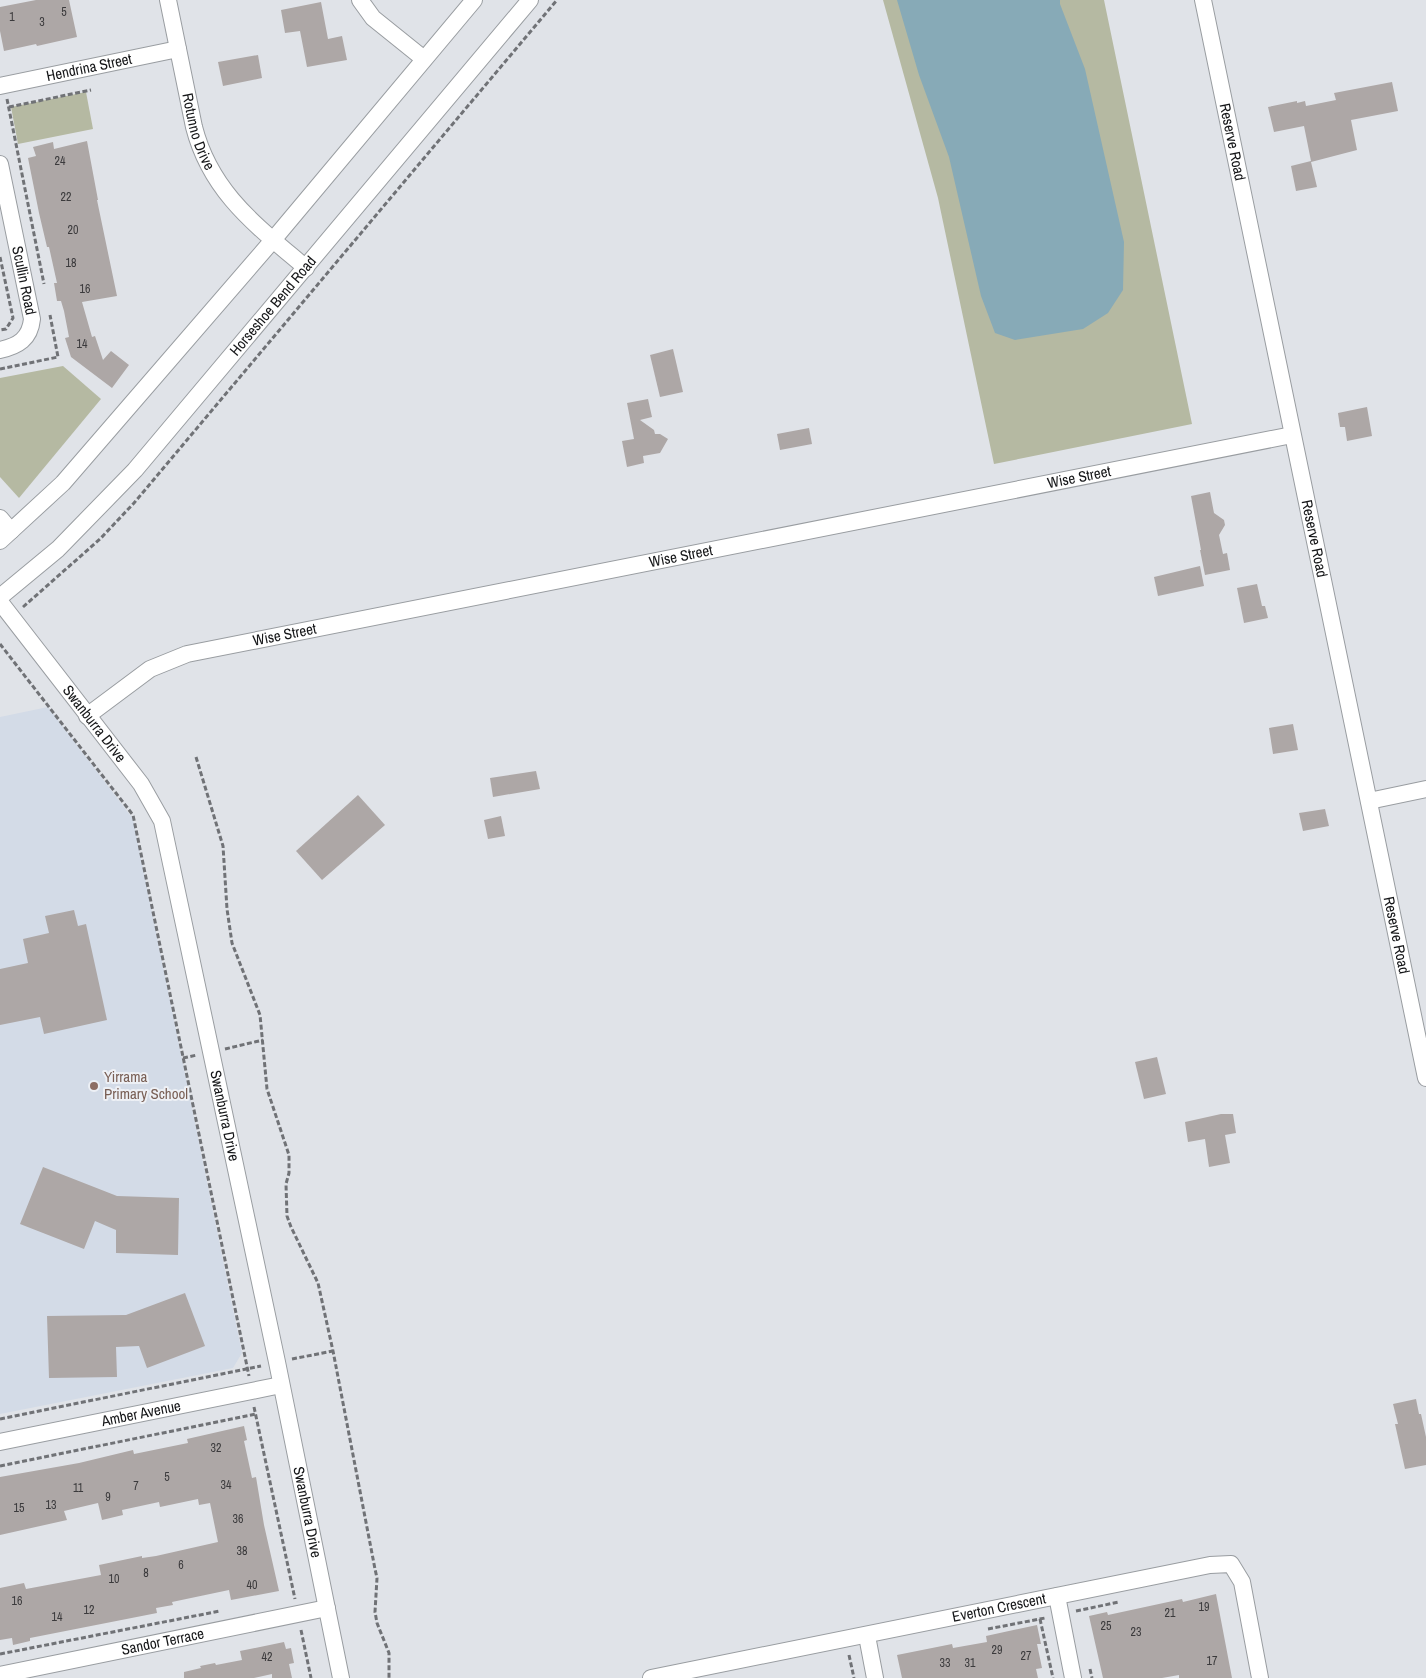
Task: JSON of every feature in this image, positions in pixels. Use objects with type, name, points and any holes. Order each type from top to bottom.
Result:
[{"type":"street","name":"Rotunno Drive","points":[[168,0],[194,127],[209,168],[230,198],[273,240],[306,268]]},
{"type":"street","points":[[360,0],[374,18],[424,59]]},
{"type":"street","points":[[0,518],[5,536],[63,483],[273,240],[474,0]]},
{"type":"street","name":"Horseshoe Bend Road","points":[[0,597],[58,549],[118,489],[174,425],[530,0]]},
{"type":"street","name":"Reserve Road","points":[[1203,0],[1426,1078]]},
{"type":"street","name":"Hendrina Street","points":[[0,86],[178,49]]},
{"type":"street","name":"Scullin Road","points":[[0,164],[32,319],[30,331],[24,340],[14,346],[0,350]]},
{"type":"street","name":"Wise Street","points":[[87,716],[150,669],[187,654],[1292,435]]},
{"type":"street","name":"Swanburra Drive","points":[[0,602],[141,784],[164,828],[341,1678]]},
{"type":"street","points":[[1369,801],[1426,789]]},
{"type":"street","name":"Amber Avenue","points":[[0,1442],[281,1385]]},
{"type":"street","name":"Everton Crescent","points":[[651,1678],[867,1636],[1057,1596],[1210,1566],[1231,1564],[1242,1582],[1260,1678]]},
{"type":"street","points":[[1057,1596],[1073,1678]]},
{"type":"street","name":"Sandor Terrace","points":[[0,1675],[327,1608]]},
{"type":"street","points":[[867,1636],[875,1678]]},
{"type":"path","points":[[9,107],[91,90]]},
{"type":"path","points":[[0,256],[13,318],[6,329],[0,330]]},
{"type":"path","points":[[0,644],[133,815],[311,1678]]},
{"type":"path","points":[[196,757],[223,846],[227,909],[232,943],[260,1015],[267,1089],[288,1154],[290,1173],[286,1184],[287,1216],[318,1282],[333,1351],[377,1578],[375,1612],[377,1623],[389,1653],[389,1678]]},
{"type":"path","points":[[0,1419],[247,1368]]},
{"type":"path","points":[[0,1466],[256,1414]]},
{"type":"path","points":[[0,1654],[226,1610]]},
{"type":"path","points":[[1040,1619],[1053,1678]]},
{"type":"path","points":[[849,1655],[854,1678]]},
{"type":"shaded area","name":"Yirrama Primary School","points":[[48,707],[133,819],[242,1353],[233,1368],[0,1414],[0,717]]},
{"type":"green space","points":[[883,0],[1104,0],[1192,424],[994,464],[938,198]]},
{"type":"green space","points":[[86,92],[93,129],[18,144],[11,107]]},
{"type":"green space","points":[[63,366],[101,399],[19,498],[0,477],[0,378]]},
{"type":"water","points":[[897,0],[1060,0],[1085,69],[1124,242],[1123,290],[1108,313],[1083,329],[1015,340],[995,333],[981,296],[949,157],[919,75]]},
{"type":"building","points":[[36,0],[69,0],[77,37],[4,51],[0,31],[0,7]]},
{"type":"building","points":[[321,2],[328,39],[342,36],[347,60],[307,67],[300,31],[285,33],[281,10]]},
{"type":"building","points":[[258,55],[262,78],[223,86],[218,62]]},
{"type":"building","points":[[1392,82],[1398,111],[1351,120],[1357,150],[1311,162],[1317,187],[1296,191],[1291,166],[1311,161],[1304,126],[1274,132],[1268,107],[1297,101],[1297,103],[1305,101],[1306,106],[1336,100],[1334,93]]},
{"type":"building","points":[[87,141],[117,296],[82,302],[92,337],[95,336],[103,360],[111,351],[129,365],[112,388],[71,357],[65,338],[69,337],[64,311],[61,301],[57,301],[54,283],[57,283],[39,213],[28,158],[36,156],[33,147],[53,142],[54,149]]},
{"type":"building","points":[[673,349],[683,392],[660,397],[650,355]]},
{"type":"building","points":[[648,399],[652,417],[640,420],[654,430],[655,434],[660,434],[668,439],[660,453],[643,456],[644,463],[627,467],[622,441],[634,439],[627,403]]},
{"type":"building","points":[[1367,407],[1372,436],[1347,441],[1345,427],[1340,427],[1338,413]]},
{"type":"building","points":[[809,428],[812,444],[780,450],[777,434]]},
{"type":"building","points":[[1210,492],[1214,513],[1224,520],[1225,525],[1219,535],[1223,554],[1227,553],[1230,570],[1205,575],[1191,496]]},
{"type":"building","points":[[1200,566],[1204,586],[1158,596],[1154,577]]},
{"type":"building","points":[[1257,584],[1262,606],[1265,606],[1268,618],[1244,623],[1237,588]]},
{"type":"building","points":[[1293,724],[1298,750],[1273,754],[1269,728]]},
{"type":"building","points":[[536,771],[540,789],[493,797],[490,778]]},
{"type":"building","points":[[358,795],[385,825],[322,880],[296,851]]},
{"type":"building","points":[[1325,809],[1329,826],[1303,831],[1299,813]]},
{"type":"building","points":[[501,816],[505,836],[488,839],[484,820]]},
{"type":"building","points":[[74,910],[78,926],[86,924],[107,1020],[44,1034],[40,1017],[0,1025],[0,969],[28,963],[23,939],[49,933],[45,916]]},
{"type":"building","points":[[1157,1057],[1166,1094],[1144,1099],[1135,1062]]},
{"type":"building","points":[[1221,1114],[1233,1114],[1236,1133],[1225,1135],[1230,1163],[1209,1167],[1205,1139],[1188,1142],[1185,1122]]},
{"type":"building","points":[[43,1167],[117,1196],[179,1198],[178,1255],[116,1253],[116,1230],[95,1221],[84,1249],[20,1224]]},
{"type":"building","points":[[185,1293],[205,1346],[147,1368],[139,1346],[116,1347],[117,1377],[49,1378],[47,1316],[126,1315]]},
{"type":"building","points":[[1416,1399],[1426,1437],[1426,1465],[1405,1469],[1395,1424],[1398,1424],[1393,1404]]},
{"type":"building","points":[[244,1426],[247,1440],[244,1441],[252,1478],[256,1477],[264,1525],[279,1591],[231,1600],[229,1590],[172,1602],[173,1605],[156,1608],[157,1613],[30,1638],[30,1641],[13,1645],[12,1638],[0,1640],[0,1588],[24,1583],[26,1589],[101,1575],[99,1565],[142,1556],[142,1558],[156,1556],[218,1542],[210,1503],[199,1505],[198,1499],[160,1507],[159,1502],[122,1510],[123,1515],[102,1520],[98,1503],[64,1511],[67,1520],[0,1535],[0,1477],[79,1463],[133,1450],[134,1454],[188,1443],[187,1439]]},
{"type":"building","points":[[1216,1594],[1232,1678],[1179,1678],[1179,1675],[1162,1678],[1103,1678],[1089,1616],[1107,1612],[1108,1615],[1182,1599],[1183,1602]]},
{"type":"building","points":[[1037,1625],[1041,1644],[1037,1644],[1042,1668],[1036,1669],[1038,1678],[902,1678],[897,1655],[952,1644],[953,1648],[987,1642],[986,1636]]},
{"type":"building","points":[[284,1642],[286,1649],[291,1648],[294,1663],[289,1664],[292,1678],[272,1678],[272,1674],[254,1678],[184,1678],[184,1672],[201,1668],[200,1666],[242,1660],[240,1651]]},
{"type":"place","name":"Yirrama Primary School","points":[[94,1086]]}]
